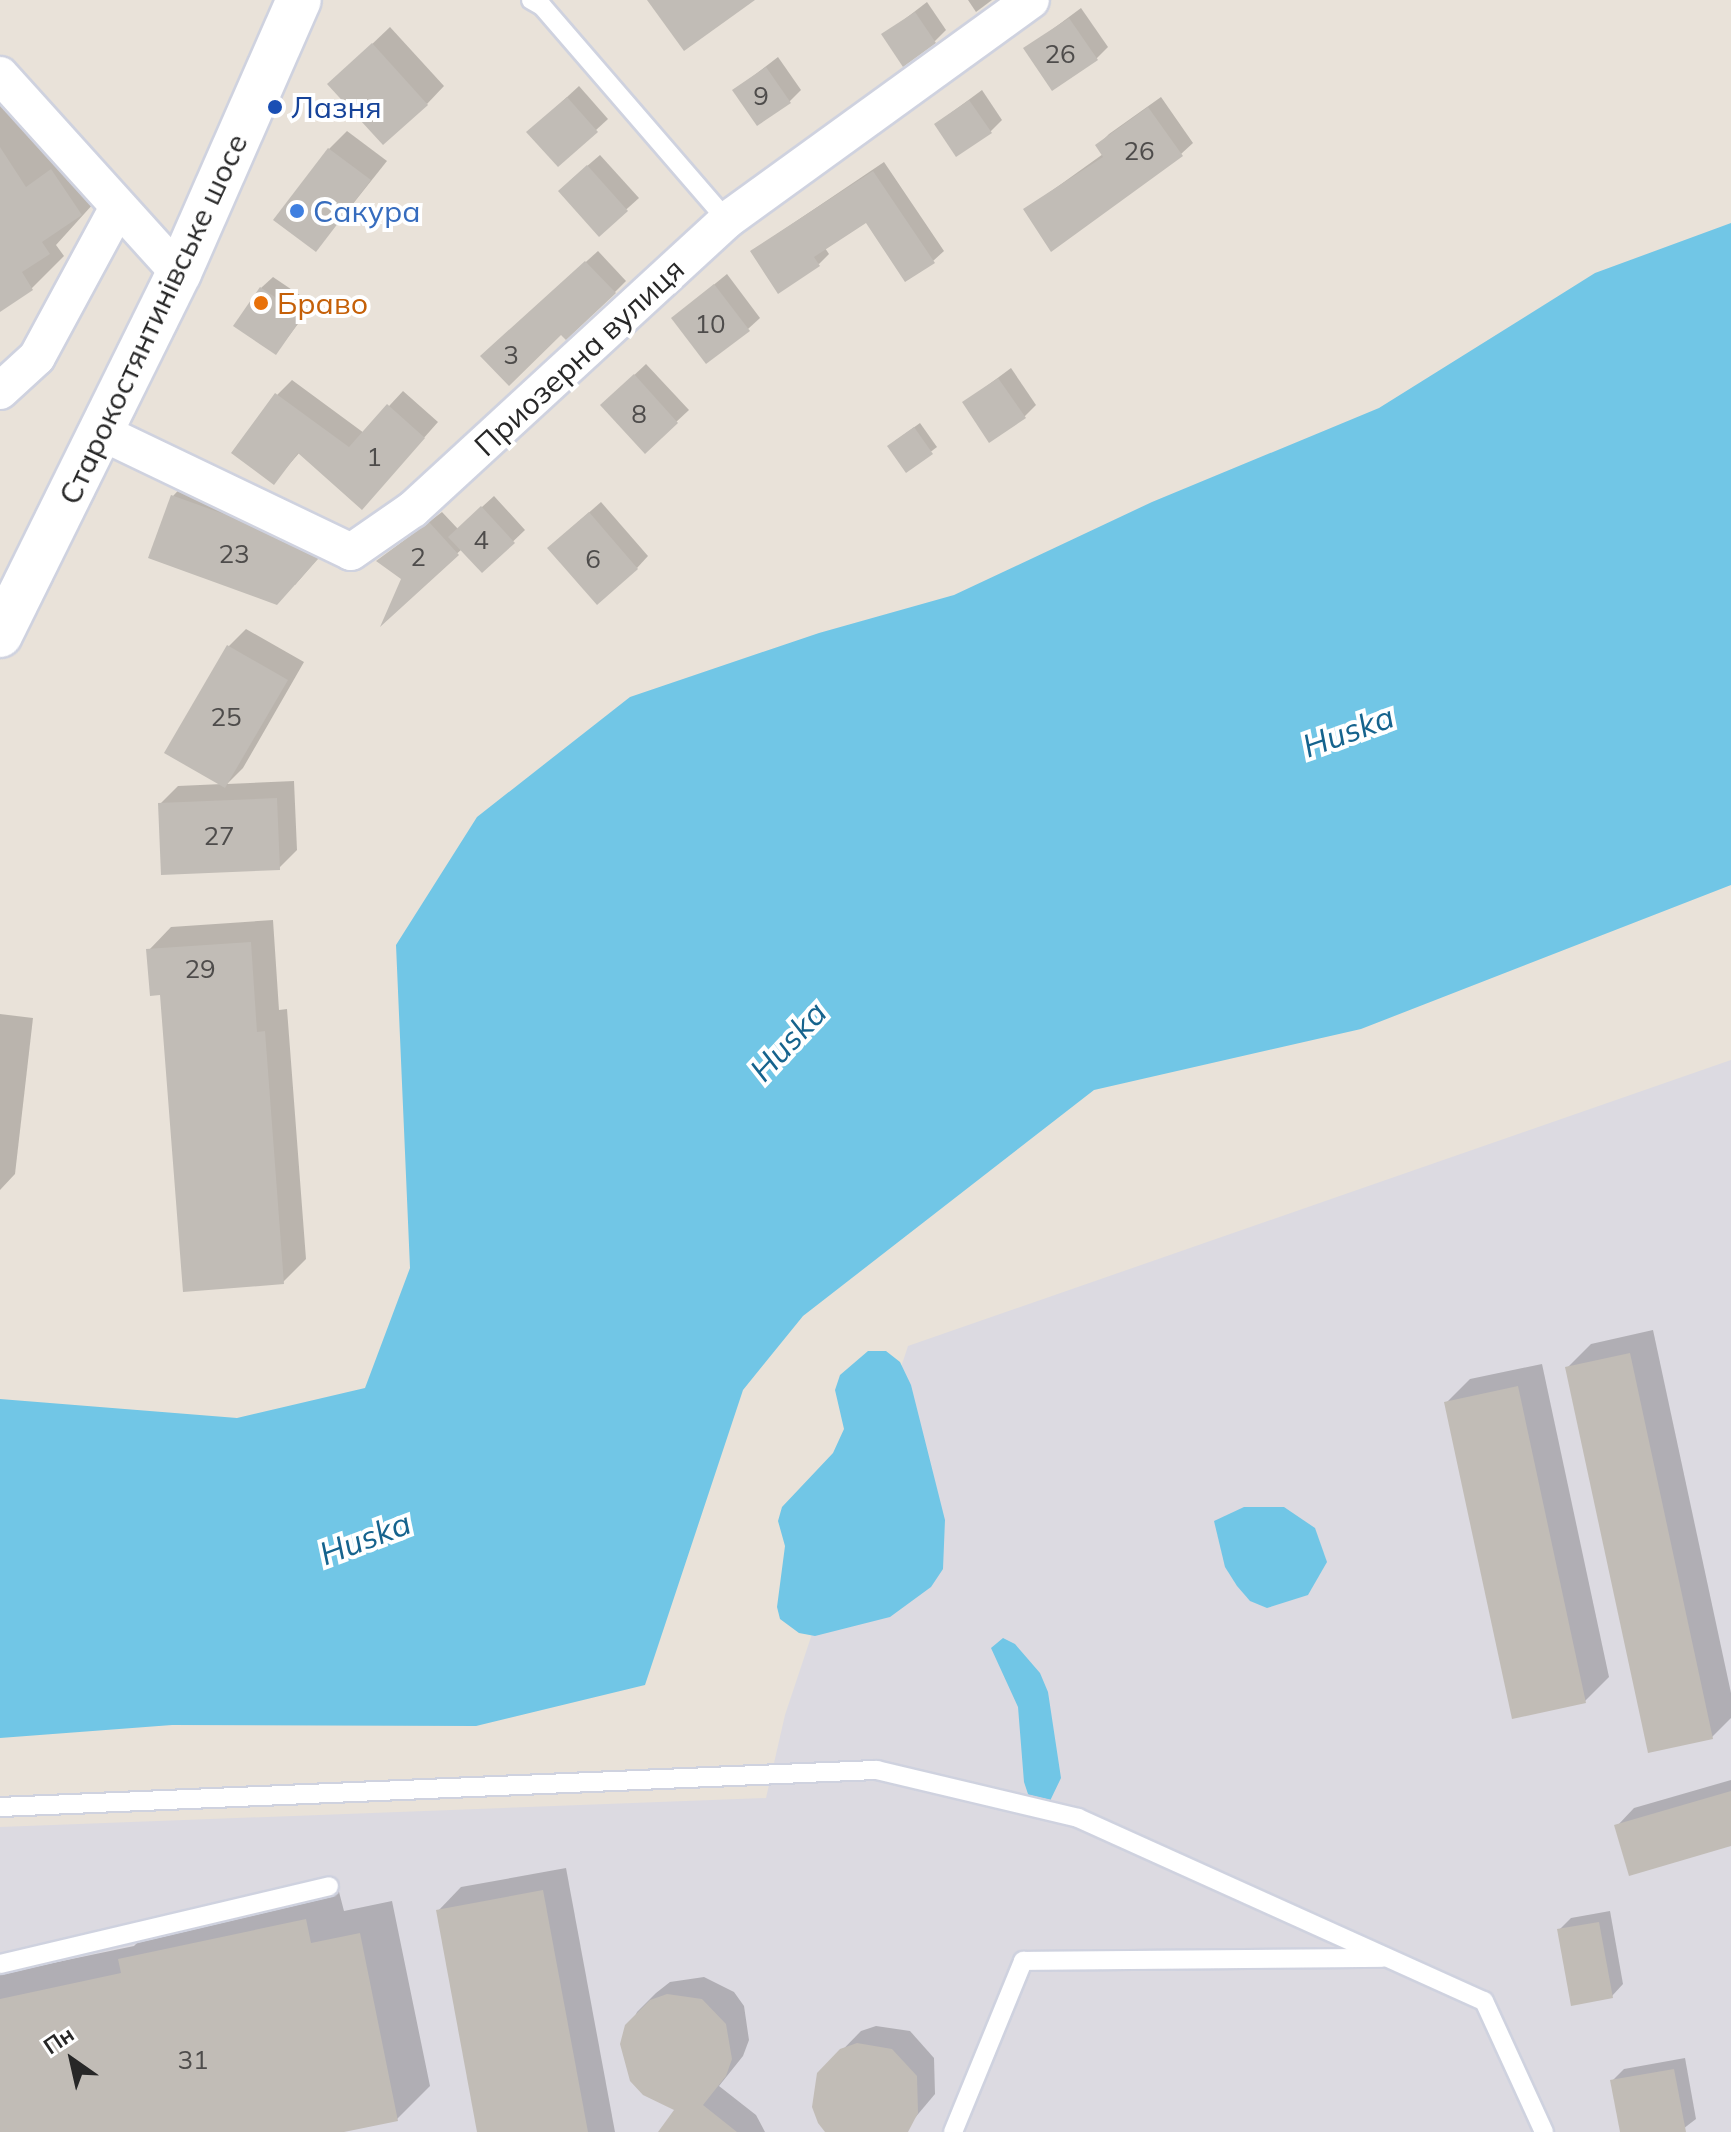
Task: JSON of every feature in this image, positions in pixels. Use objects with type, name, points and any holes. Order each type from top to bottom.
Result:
[{"type":"main road","name":"Старокостянтинівське шосе","points":[[1,637],[179,273],[299,0]]},
{"type":"street","name":"Приозерна вулиця","points":[[101,432],[351,552],[413,509],[727,220],[1031,0]]},
{"type":"street","points":[[0,75],[179,273]]},
{"type":"street","points":[[0,391],[37,357],[118,207]]},
{"type":"lane","points":[[531,0],[542,6],[727,220]]},
{"type":"lane","points":[[0,1807],[877,1770],[1078,1818],[1484,2001],[1544,2132]]},
{"type":"lane","points":[[0,1964],[329,1886]]},
{"type":"lane","points":[[953,2132],[1023,1961],[1388,1958]]},
{"type":"shaded area","points":[[1731,1060],[1731,2132],[0,2132],[0,1827],[766,1798],[785,1715],[908,1346]]},
{"type":"water","name":"Huska","points":[[1731,223],[1731,885],[1361,1029],[1094,1090],[803,1316],[743,1390],[645,1685],[476,1726],[172,1725],[0,1738],[0,1399],[237,1418],[365,1388],[410,1268],[396,945],[477,817],[630,697],[819,633],[954,595],[1152,502],[1379,408],[1595,273]]},
{"type":"water","points":[[868,1351],[886,1351],[900,1362],[911,1385],[945,1520],[943,1569],[931,1587],[890,1617],[815,1636],[799,1633],[780,1619],[777,1607],[785,1546],[778,1521],[782,1507],[833,1453],[844,1429],[835,1390],[840,1375]]},
{"type":"water","points":[[1244,1507],[1284,1507],[1315,1528],[1327,1562],[1308,1595],[1267,1608],[1250,1601],[1237,1586],[1225,1567],[1214,1521]]},
{"type":"water","points":[[1003,1638],[1015,1644],[1040,1673],[1048,1692],[1061,1778],[1049,1803],[1029,1797],[1024,1782],[1018,1707],[991,1648]]},
{"type":"building","points":[[647,0],[755,0],[684,51]]},
{"type":"building","points":[[915,12],[936,43],[903,67],[881,34]]},
{"type":"building","points":[[1069,18],[1098,60],[1052,91],[1023,48]]},
{"type":"building","points":[[372,43],[428,105],[383,145],[327,84]]},
{"type":"building","points":[[766,67],[791,103],[757,126],[732,90]]},
{"type":"building","points":[[567,97],[598,132],[558,167],[526,132]]},
{"type":"building","points":[[969,100],[992,133],[956,157],[934,124]]},
{"type":"building","points":[[1148,107],[1183,156],[1051,252],[1023,209],[1103,157],[1095,145]]},
{"type":"building","points":[[0,147],[26,187],[51,169],[82,215],[42,242],[50,254],[22,272],[33,290],[0,312]]},
{"type":"building","points":[[328,148],[371,180],[316,252],[273,220]]},
{"type":"building","points":[[587,165],[628,211],[599,237],[558,191]]},
{"type":"building","points":[[873,171],[935,263],[905,282],[866,223],[814,257],[820,266],[778,294],[750,251]]},
{"type":"building","points":[[585,261],[616,293],[566,340],[561,335],[509,386],[480,356]]},
{"type":"building","points":[[714,284],[750,331],[706,364],[671,318]]},
{"type":"building","points":[[260,287],[303,316],[276,355],[233,326]]},
{"type":"building","points":[[634,374],[678,423],[645,454],[600,405]]},
{"type":"building","points":[[998,378],[1026,418],[989,443],[962,402]]},
{"type":"building","points":[[275,393],[349,447],[387,404],[425,438],[362,510],[298,453],[274,485],[231,453]]},
{"type":"building","points":[[914,427],[933,454],[906,473],[887,446]]},
{"type":"building","points":[[171,495],[224,514],[318,559],[277,605],[148,558]]},
{"type":"building","points":[[481,506],[515,543],[482,573],[448,537]]},
{"type":"building","points":[[589,512],[638,569],[597,605],[547,548]]},
{"type":"building","points":[[429,522],[459,555],[380,627],[401,579],[376,561]]},
{"type":"building","points":[[227,645],[288,680],[225,788],[164,753]]},
{"type":"building","points":[[277,798],[280,870],[161,875],[158,803]]},
{"type":"building","points":[[251,942],[257,1032],[265,1031],[284,1284],[183,1292],[160,995],[150,996],[146,949]]},
{"type":"building","points":[[1630,1353],[1713,1739],[1648,1753],[1565,1367]]},
{"type":"building","points":[[1518,1386],[1586,1703],[1512,1719],[1444,1402]]},
{"type":"building","points":[[1731,1791],[1731,1846],[1629,1876],[1614,1825]]},
{"type":"building","points":[[543,1890],[588,2132],[477,2132],[436,1910]]},
{"type":"building","points":[[306,1919],[311,1943],[360,1933],[398,2121],[344,2132],[0,2132],[0,1999],[121,1973],[118,1959]]},
{"type":"building","points":[[1599,1922],[1613,1998],[1571,2006],[1557,1929]]},
{"type":"building","points":[[667,1994],[702,1999],[726,2024],[732,2059],[726,2076],[703,2105],[737,2132],[658,2132],[674,2110],[643,2095],[630,2081],[620,2044],[625,2025],[650,2000]]},
{"type":"building","points":[[857,2043],[892,2049],[917,2076],[918,2113],[908,2132],[825,2132],[818,2123],[812,2107],[817,2073],[840,2049]]},
{"type":"building","points":[[1674,2069],[1686,2132],[1620,2132],[1610,2080]]},
{"type":"place","name":"Лазня","points":[[275,107]]},
{"type":"place","name":"Сакура","points":[[297,211]]},
{"type":"place","name":"Браво","points":[[261,303]]}]
